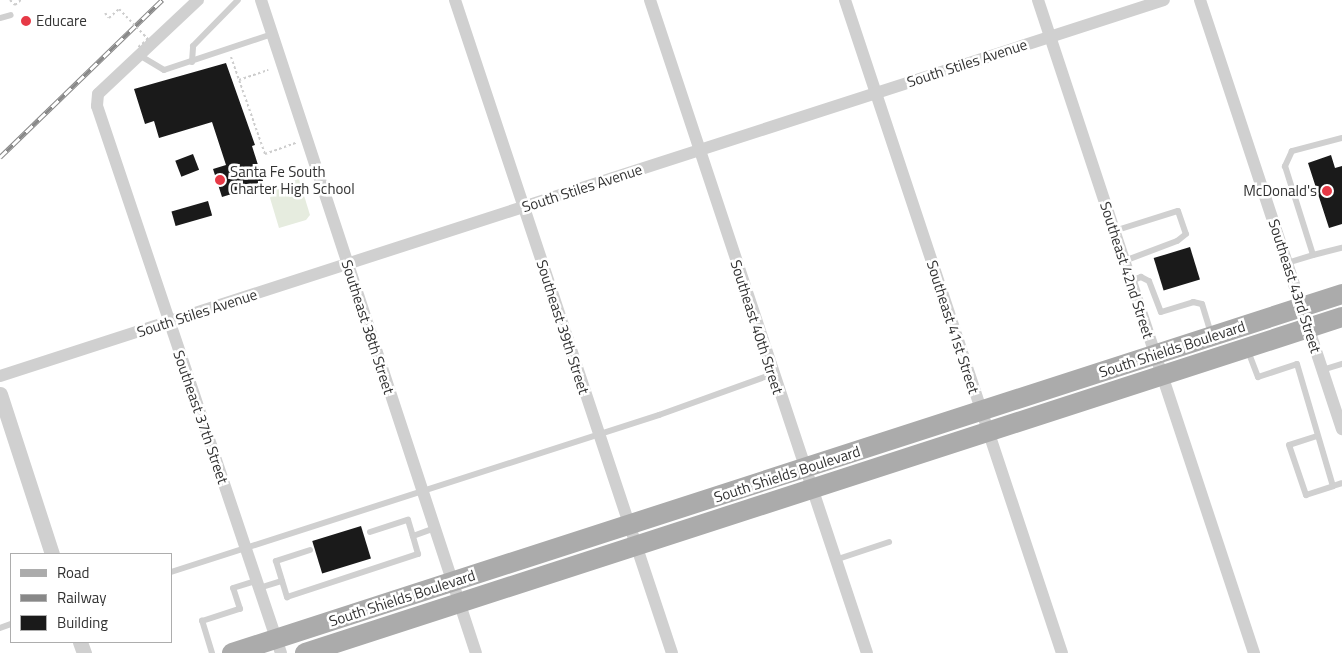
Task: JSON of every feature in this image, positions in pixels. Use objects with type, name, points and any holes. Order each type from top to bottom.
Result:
[{"type":"main road","name":"South Shields Boulevard","points":[[232,653],[278,646],[453,581],[1342,294]]},
{"type":"main road","name":"South Shields Boulevard","points":[[305,653],[1342,317]]},
{"type":"street","points":[[140,51],[198,0]]},
{"type":"street","name":"Southeast 38th Street","points":[[261,0],[476,653]]},
{"type":"street","name":"Southeast 39th Street","points":[[455,0],[672,653]]},
{"type":"street","name":"Southeast 40th Street","points":[[650,0],[866,653]]},
{"type":"street","name":"Southeast 41st Street","points":[[845,0],[1062,653]]},
{"type":"street","name":"Southeast 42nd Street","points":[[1038,0],[1254,653]]},
{"type":"street","name":"South Stiles Avenue","points":[[0,376],[170,323],[347,263],[1164,0]]},
{"type":"street","name":"Southeast 43rd Street","points":[[1200,0],[1342,429]]},
{"type":"street","name":"Southeast 37th Street","points":[[140,51],[98,94],[97,106],[100,122],[170,323],[278,646]]},
{"type":"street","points":[[0,394],[52,553]]},
{"type":"lane","points":[[192,62],[193,46],[238,0]]},
{"type":"lane","points":[[0,18],[11,15]]},
{"type":"lane","points":[[140,51],[164,70],[272,34]]},
{"type":"lane","points":[[1313,254],[1285,161],[1292,150],[1342,138]]},
{"type":"lane","points":[[1114,231],[1178,211],[1186,234],[1177,241],[1124,261]]},
{"type":"lane","points":[[1287,263],[1313,254],[1342,248]]},
{"type":"lane","points":[[1131,281],[1141,277],[1149,281],[1161,312],[1193,302],[1202,304],[1212,336]]},
{"type":"lane","points":[[1247,348],[1258,377],[1297,364],[1316,420],[1316,436],[1333,486]]},
{"type":"lane","points":[[1322,370],[1342,363],[1342,355]]},
{"type":"lane","points":[[172,572],[598,432],[659,415],[773,374]]},
{"type":"lane","points":[[1316,436],[1289,445],[1306,495],[1342,483]]},
{"type":"lane","points":[[310,550],[276,561],[287,596],[418,554],[408,520],[370,532]]},
{"type":"lane","points":[[413,536],[435,528]]},
{"type":"lane","points":[[835,560],[889,542]]},
{"type":"lane","points":[[212,653],[202,621],[240,609],[234,588],[282,581]]},
{"type":"path","points":[[10,0],[15,5],[20,0]]},
{"type":"path","points":[[105,13],[109,18],[119,9],[148,39],[140,51]]},
{"type":"path","points":[[230,55],[265,154],[298,143]]},
{"type":"path","points":[[240,80],[268,70]]},
{"type":"shaded area","points":[[299,179],[310,215],[306,220],[279,228],[270,198],[276,186]]},
{"type":"building","points":[[226,63],[255,145],[252,146],[264,184],[222,197],[213,169],[226,165],[212,122],[159,138],[154,121],[145,124],[134,89]]},
{"type":"building","points":[[193,154],[199,170],[181,177],[175,161]]},
{"type":"building","points":[[1331,155],[1335,168],[1342,166],[1342,224],[1329,228],[1308,163]]},
{"type":"building","points":[[208,201],[212,215],[176,226],[171,211]]},
{"type":"building","points":[[1190,247],[1200,280],[1164,291],[1154,258]]},
{"type":"building","points":[[361,526],[371,559],[322,573],[312,541]]},
{"type":"railway","points":[[0,157],[162,0]]},
{"type":"place","name":"Educare","points":[[26,21]]},
{"type":"place","name":"Santa Fe South Charter High School","points":[[220,180]]},
{"type":"place","name":"McDonald's","points":[[1327,191]]}]
